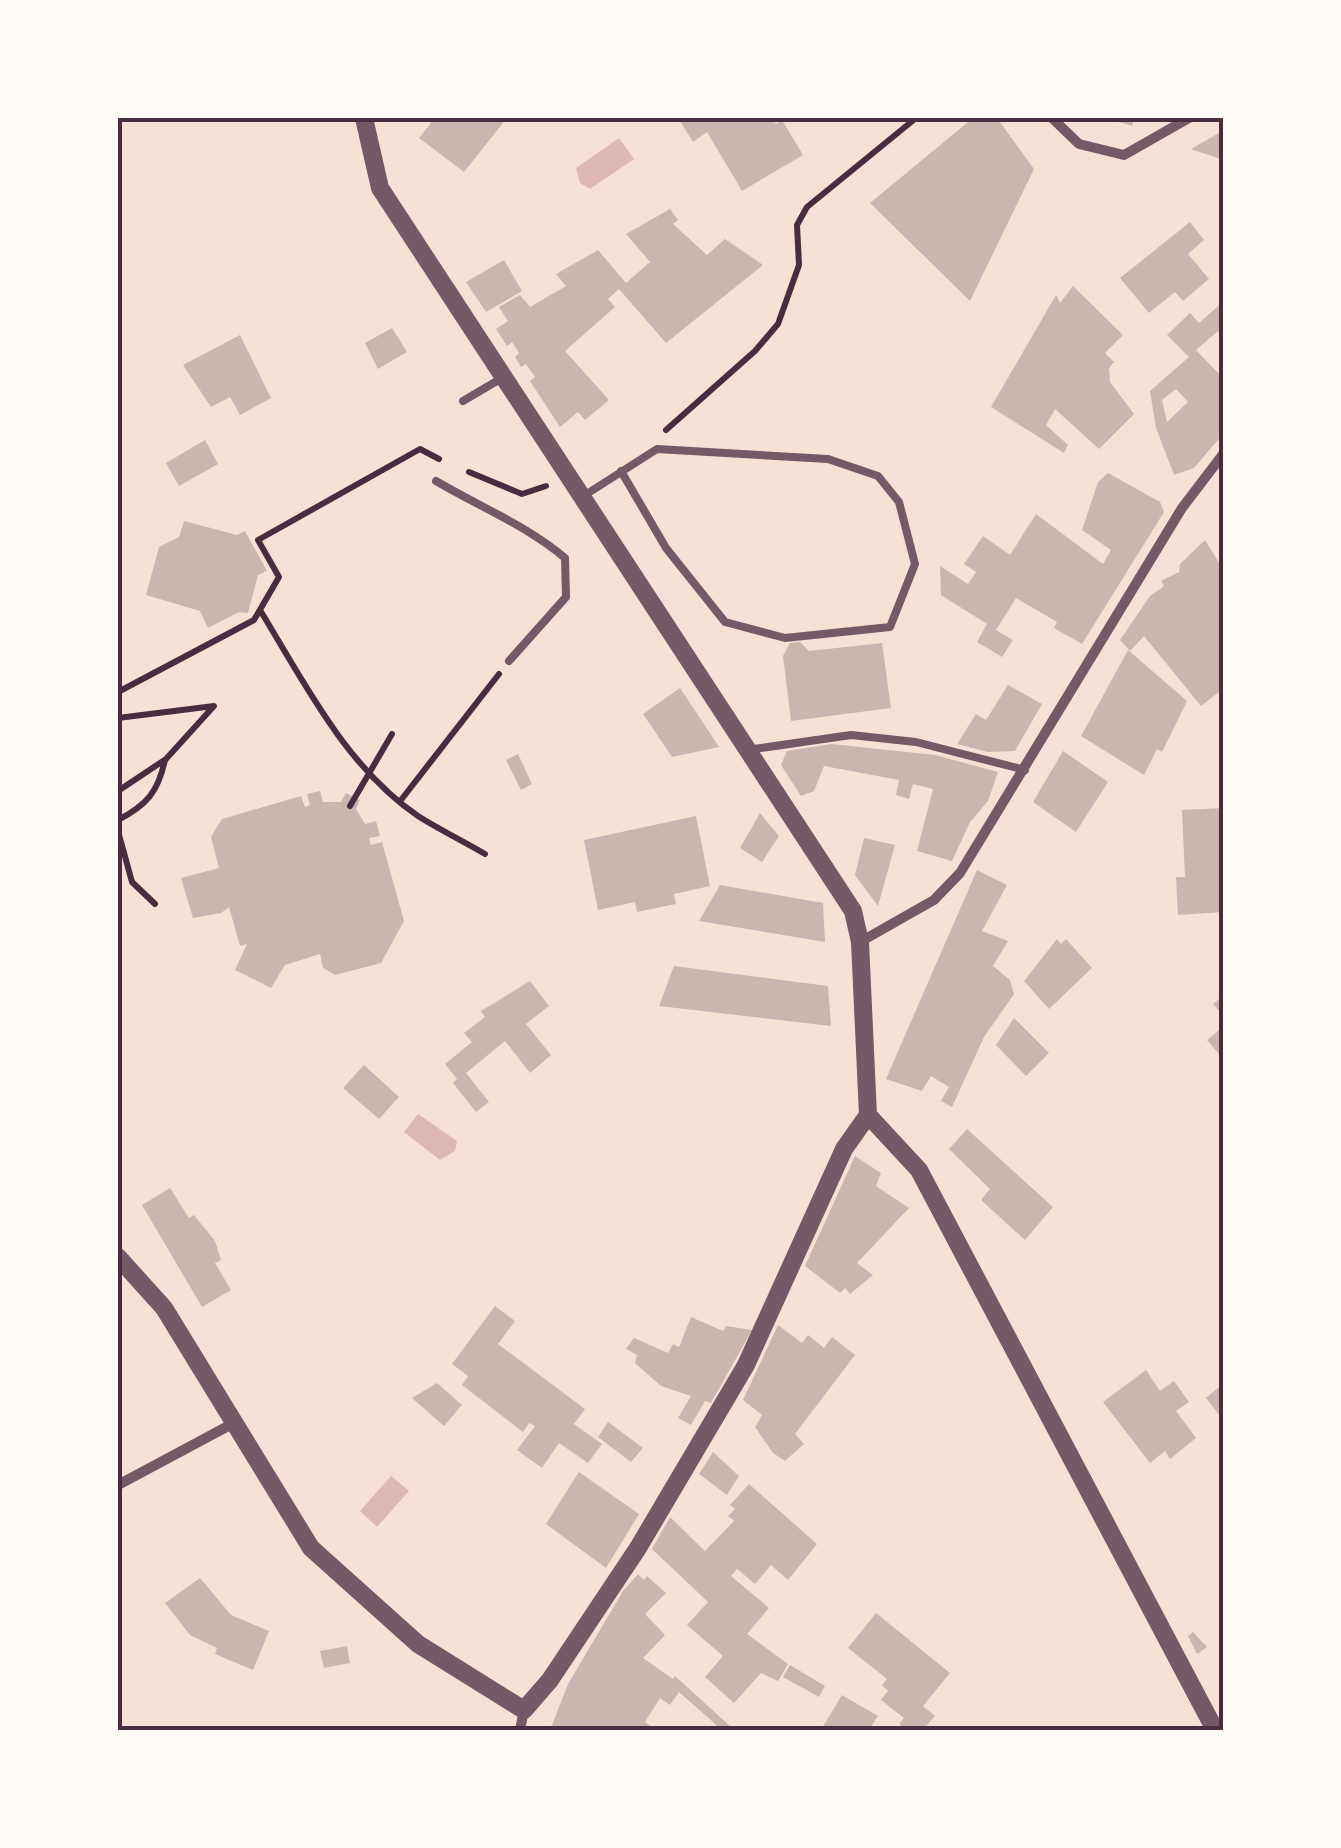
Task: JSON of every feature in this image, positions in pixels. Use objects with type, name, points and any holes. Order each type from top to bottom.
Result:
[{"type":"street","points":[[364,118],[380,188],[853,912],[860,942],[868,1115],[844,1148],[746,1365],[638,1548],[550,1680],[524,1710],[520,1730]]},
{"type":"street","points":[[1052,118],[1079,144],[1124,154],[1189,118]]},
{"type":"street","points":[[860,942],[934,900],[960,874],[1182,508],[1223,454]]},
{"type":"street","points":[[868,1115],[919,1170],[1216,1730]]},
{"type":"street","points":[[118,1256],[164,1308],[311,1548],[418,1644],[524,1710]]},
{"type":"street","points":[[118,1485],[232,1424]]},
{"type":"lane","points":[[463,400],[503,377]]},
{"type":"lane","points":[[582,497],[621,471],[657,448],[828,459],[878,476],[899,502],[915,564],[890,628],[785,638],[725,622],[666,548],[621,471]]},
{"type":"lane","points":[[436,481],[486,511],[530,529],[565,558],[566,598],[510,662]]},
{"type":"lane","points":[[748,750],[852,736],[916,742],[1025,770]]},
{"type":"path","points":[[661,435],[756,351],[778,324],[799,265],[797,225],[807,206],[916,118]]},
{"type":"path","points":[[118,692],[254,620],[279,578],[258,540],[280,528]]},
{"type":"path","points":[[260,610],[308,692],[370,772],[416,814],[485,854]]},
{"type":"path","points":[[401,800],[510,662]]},
{"type":"path","points":[[118,718],[214,706],[166,759],[118,791]]},
{"type":"path","points":[[350,806],[392,734]]},
{"type":"path","points":[[118,820],[140,808],[159,789],[166,759]]},
{"type":"path","points":[[118,831],[132,882],[155,904]]},
{"type":"shaded area","points":[[619,138],[634,159],[590,189],[580,183],[576,168]]},
{"type":"shaded area","points":[[418,1114],[457,1141],[455,1151],[440,1160],[404,1132]]},
{"type":"shaded area","points":[[391,1476],[409,1491],[377,1527],[360,1511]]},
{"type":"building","points":[[435,118],[507,118],[464,172],[419,138]]},
{"type":"building","points":[[678,118],[772,118],[776,124],[782,120],[803,155],[742,191],[707,132],[693,142]]},
{"type":"building","points":[[973,118],[997,118],[1034,169],[970,301],[870,203]]},
{"type":"building","points":[[1107,118],[1135,118],[1132,126]]},
{"type":"building","points":[[1224,130],[1224,160],[1191,149]]},
{"type":"building","points":[[670,209],[678,220],[673,224],[707,255],[725,239],[763,265],[666,343],[619,289],[608,299],[615,307],[565,351],[609,400],[585,420],[578,412],[560,427],[530,381],[535,377],[526,364],[521,367],[512,342],[507,346],[496,329],[508,321],[499,307],[520,295],[530,307],[566,286],[556,274],[598,250],[626,283],[650,262],[626,234]]},
{"type":"building","points":[[1190,222],[1204,240],[1188,254],[1209,279],[1183,301],[1175,292],[1149,313],[1120,278]]},
{"type":"building","points":[[504,260],[522,291],[486,312],[466,282]]},
{"type":"building","points":[[1073,286],[1123,335],[1105,353],[1114,362],[1109,368],[1110,382],[1134,414],[1099,449],[1055,409],[1046,425],[1068,445],[1064,453],[991,407],[1056,295],[1060,303]]},
{"type":"building","points":[[1224,301],[1224,337],[1218,331],[1196,350],[1224,379],[1224,433],[1194,468],[1174,475],[1156,428],[1150,391],[1189,357],[1167,335],[1190,313],[1199,323]],"holes":[[[1176,389],[1188,402],[1167,422],[1162,400]]]},
{"type":"building","points":[[392,328],[407,352],[378,369],[365,343]]},
{"type":"building","points":[[240,335],[271,398],[240,415],[230,397],[211,407],[183,365]]},
{"type":"building","points":[[205,440],[218,464],[179,486],[166,463]]},
{"type":"building","points":[[1108,473],[1160,502],[1164,512],[1082,644],[1054,628],[1057,622],[1016,598],[996,630],[1013,640],[1002,657],[977,642],[987,624],[941,595],[940,566],[968,584],[976,572],[964,564],[983,536],[1010,555],[1036,514],[1103,564],[1111,550],[1082,530],[1098,482]]},
{"type":"building","points":[[184,521],[237,535],[245,531],[267,571],[258,575],[248,613],[239,612],[208,628],[200,611],[146,595],[159,547],[179,537]]},
{"type":"building","points":[[1205,540],[1224,571],[1224,688],[1201,706],[1144,636],[1130,651],[1120,640],[1150,596],[1164,586],[1161,581],[1179,572],[1180,564]]},
{"type":"building","points":[[800,642],[809,651],[882,643],[891,708],[791,721],[783,656],[790,643]]},
{"type":"building","points":[[1128,650],[1187,701],[1162,752],[1157,749],[1144,775],[1081,736]]},
{"type":"building","points":[[1008,685],[1042,704],[1015,751],[988,752],[957,744],[976,714],[986,720]]},
{"type":"building","points":[[680,688],[719,747],[672,757],[643,714]]},
{"type":"building","points":[[832,744],[935,755],[998,772],[988,801],[970,822],[952,861],[917,851],[933,789],[913,784],[909,799],[896,795],[899,780],[824,766],[814,791],[801,796],[781,765],[787,751]]},
{"type":"building","points":[[1063,751],[1108,782],[1076,832],[1033,802]]},
{"type":"building","points":[[518,754],[532,784],[521,790],[506,760]]},
{"type":"building","points":[[320,791],[323,802],[341,802],[346,793],[360,800],[356,809],[365,824],[376,821],[380,836],[369,838],[371,845],[382,842],[404,921],[381,963],[335,975],[323,968],[320,954],[285,965],[271,988],[235,970],[247,944],[240,946],[229,907],[221,913],[193,918],[181,878],[219,868],[211,837],[222,819],[301,796],[305,807],[310,805],[307,794]]},
{"type":"building","points":[[1224,808],[1223,912],[1178,915],[1176,877],[1185,877],[1182,810]]},
{"type":"building","points":[[760,813],[779,836],[762,862],[740,848]]},
{"type":"building","points":[[696,816],[710,886],[674,894],[676,904],[637,912],[635,902],[598,910],[584,840]]},
{"type":"building","points":[[864,838],[895,845],[878,906],[855,875]]},
{"type":"building","points":[[977,870],[1007,885],[982,931],[1008,941],[993,966],[1010,980],[1014,994],[984,1037],[952,1107],[941,1101],[949,1087],[931,1076],[922,1091],[886,1079]]},
{"type":"building","points":[[720,885],[823,903],[825,942],[699,921]]},
{"type":"building","points":[[1057,939],[1061,944],[1066,939],[1092,968],[1049,1009],[1024,981]]},
{"type":"building","points":[[674,966],[828,986],[831,1026],[659,1006]]},
{"type":"building","points":[[530,981],[549,1006],[526,1024],[551,1055],[530,1073],[505,1041],[466,1073],[489,1102],[476,1112],[453,1083],[457,1079],[445,1064],[472,1042],[464,1033],[485,1017],[481,1011]]},
{"type":"building","points":[[1224,995],[1224,1016],[1213,1004]]},
{"type":"building","points":[[1014,1018],[1049,1053],[1026,1076],[996,1045]]},
{"type":"building","points":[[1224,1026],[1224,1060],[1207,1040]]},
{"type":"building","points":[[364,1065],[399,1097],[379,1119],[343,1088]]},
{"type":"building","points":[[967,1129],[1053,1207],[1025,1240],[981,1200],[990,1189],[949,1149]]},
{"type":"building","points":[[855,1156],[881,1173],[876,1186],[909,1208],[857,1263],[873,1275],[850,1294],[845,1288],[840,1293],[805,1266]]},
{"type":"building","points":[[170,1188],[189,1218],[194,1215],[215,1241],[221,1260],[215,1263],[231,1290],[202,1307],[142,1205]]},
{"type":"building","points":[[495,1306],[515,1321],[498,1344],[585,1409],[574,1424],[602,1444],[588,1463],[559,1443],[542,1468],[517,1450],[535,1426],[529,1423],[523,1432],[462,1385],[468,1376],[452,1364]]},
{"type":"building","points":[[691,1317],[723,1331],[726,1326],[752,1330],[711,1403],[705,1401],[691,1425],[678,1418],[691,1396],[661,1386],[635,1363],[637,1355],[626,1349],[634,1338],[668,1353],[673,1344],[679,1347]]},
{"type":"building","points":[[778,1325],[802,1343],[808,1335],[824,1348],[832,1337],[855,1355],[795,1434],[804,1444],[785,1461],[773,1453],[755,1427],[762,1415],[743,1400]]},
{"type":"building","points":[[1146,1370],[1160,1391],[1174,1381],[1189,1402],[1176,1411],[1196,1438],[1170,1459],[1165,1451],[1150,1463],[1103,1402]]},
{"type":"building","points":[[437,1383],[462,1405],[444,1426],[412,1398]]},
{"type":"building","points":[[1224,1383],[1224,1421],[1206,1398]]},
{"type":"building","points":[[608,1422],[643,1448],[631,1462],[598,1437]]},
{"type":"building","points":[[713,1452],[739,1476],[727,1495],[699,1474]]},
{"type":"building","points":[[579,1472],[639,1514],[606,1568],[546,1524]]},
{"type":"building","points":[[749,1484],[817,1544],[788,1580],[771,1565],[755,1584],[737,1569],[731,1576],[769,1608],[747,1634],[788,1664],[778,1681],[761,1673],[734,1703],[705,1677],[723,1656],[687,1625],[708,1602],[652,1549],[670,1517],[705,1551],[734,1521],[728,1516],[735,1509],[730,1505]]},
{"type":"building","points":[[638,1574],[644,1580],[647,1576],[666,1593],[645,1614],[665,1635],[643,1658],[673,1679],[675,1676],[731,1727],[728,1730],[722,1730],[679,1692],[670,1705],[660,1698],[645,1722],[656,1730],[550,1730],[568,1684],[623,1591]]},
{"type":"building","points":[[200,1578],[231,1615],[269,1631],[253,1670],[215,1654],[217,1648],[190,1635],[165,1603]]},
{"type":"building","points":[[876,1613],[950,1673],[923,1706],[935,1716],[923,1730],[907,1730],[899,1724],[904,1718],[881,1700],[888,1691],[882,1685],[887,1679],[848,1648]]},
{"type":"building","points":[[1193,1632],[1207,1647],[1197,1654],[1188,1636]]},
{"type":"building","points":[[347,1646],[350,1663],[324,1668],[320,1651]]},
{"type":"building","points":[[790,1665],[825,1686],[819,1697],[783,1677]]},
{"type":"building","points":[[842,1695],[878,1716],[869,1730],[821,1730]]}]
